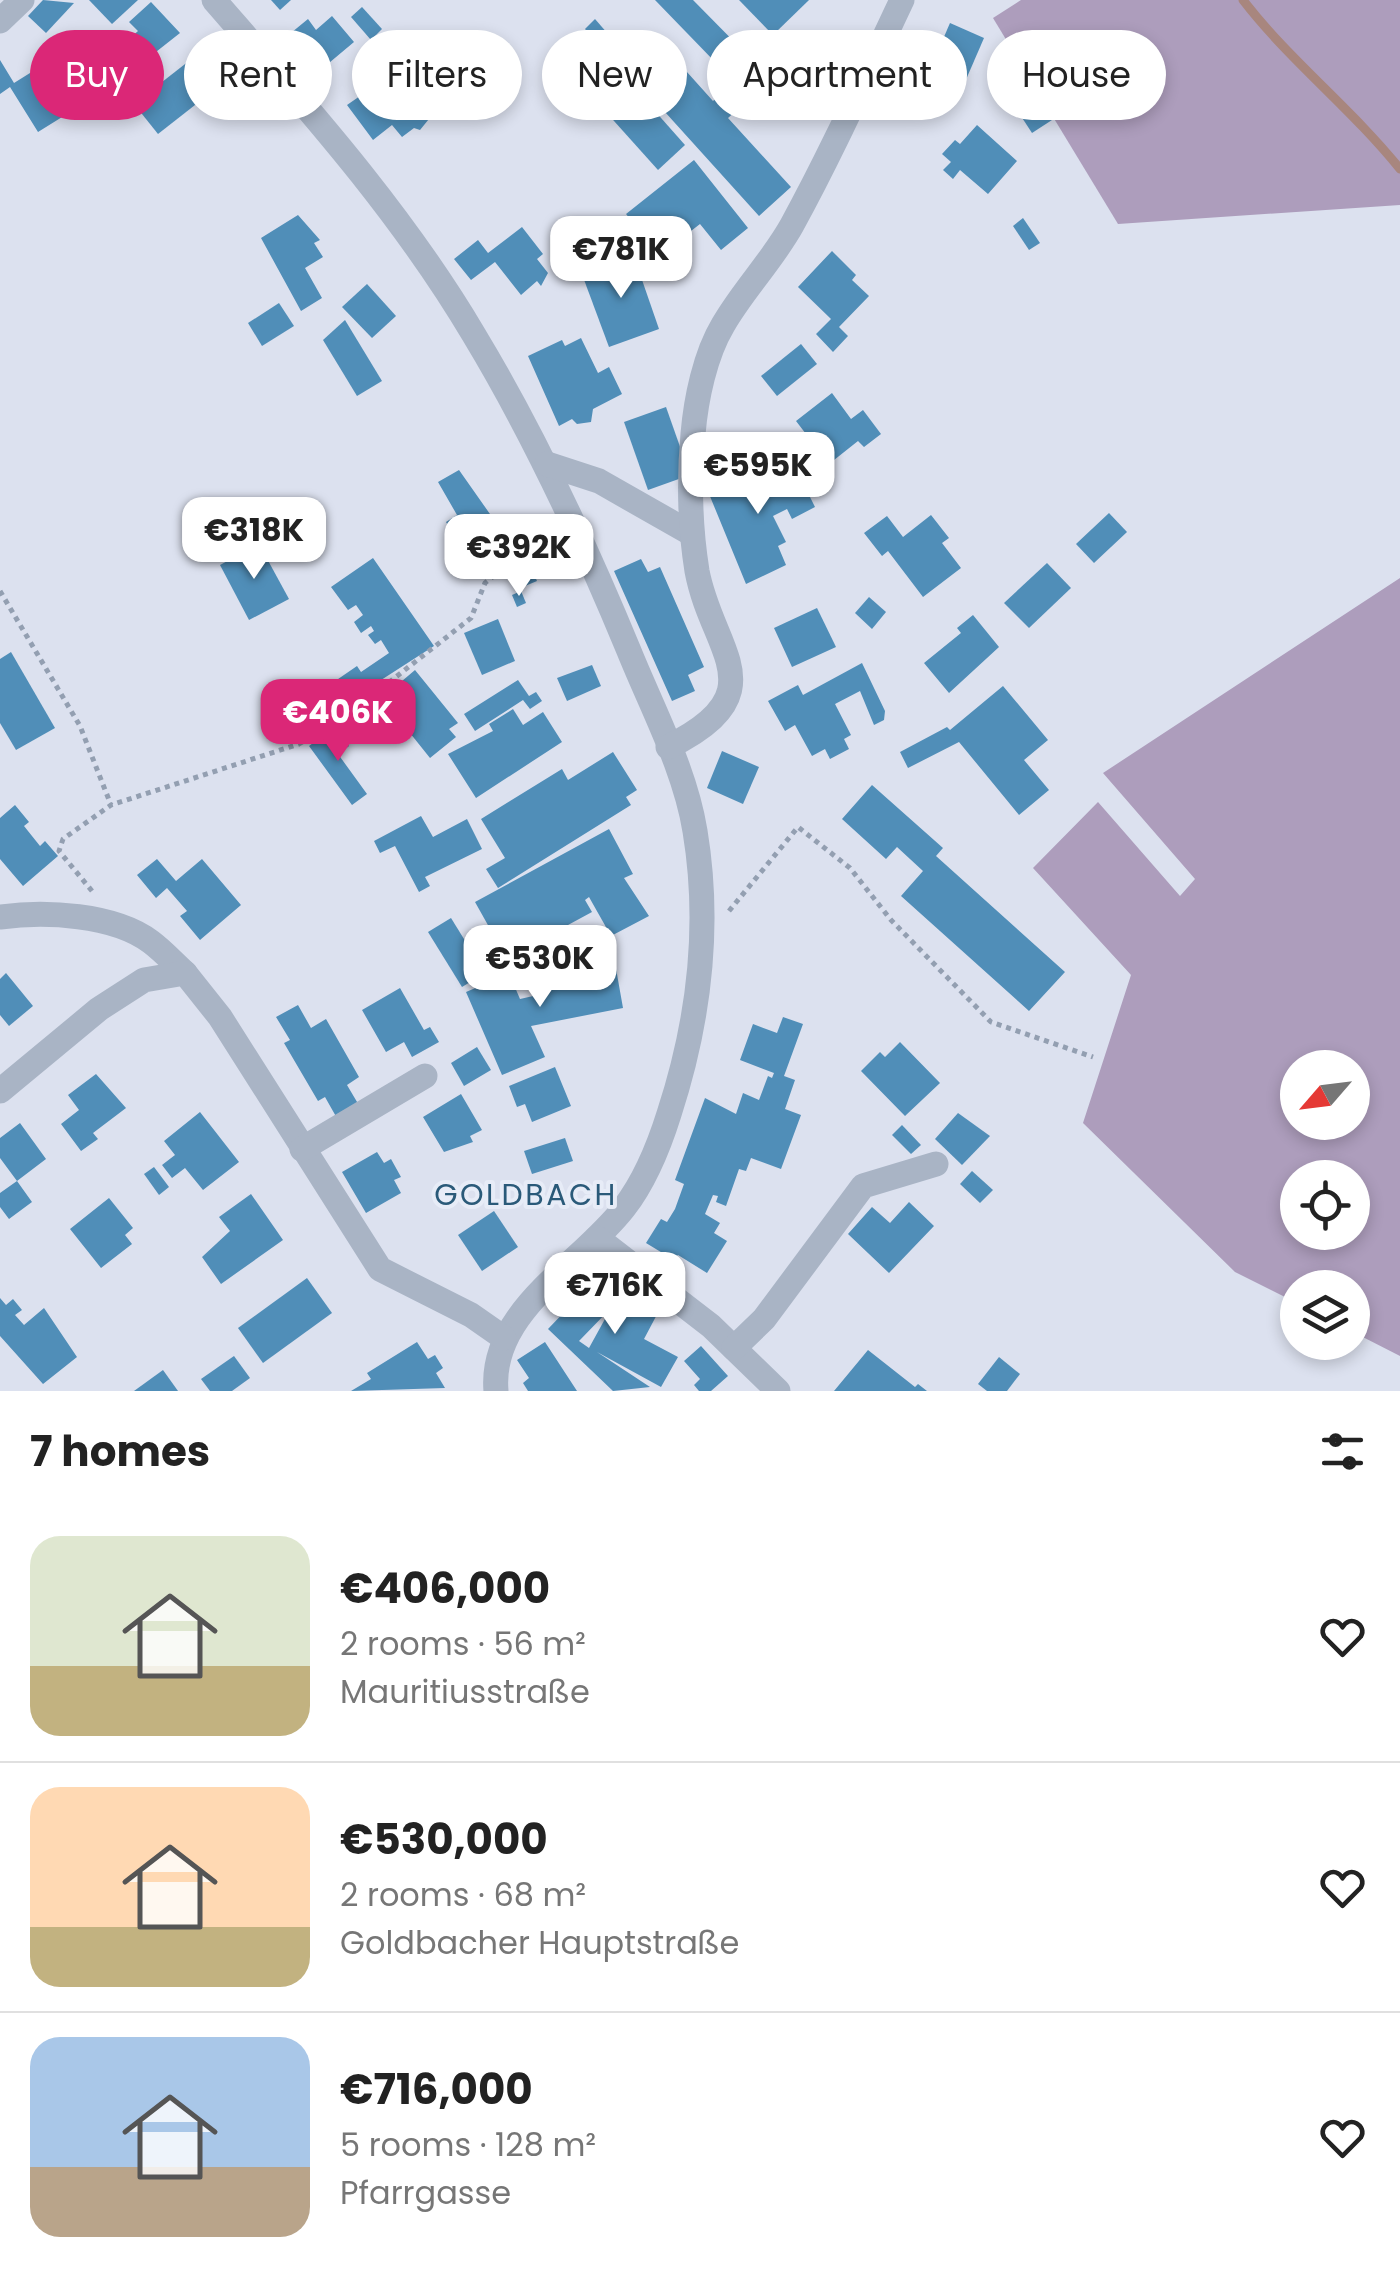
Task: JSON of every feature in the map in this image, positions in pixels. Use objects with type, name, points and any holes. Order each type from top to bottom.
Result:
[{"type":"street","points":[[0,21],[22,0]]},
{"type":"street","points":[[214,0],[390,211],[472,332],[547,464],[668,747],[696,831],[699,991],[687,1058],[666,1122],[626,1206],[520,1314],[504,1338],[494,1369],[496,1391]]},
{"type":"street","points":[[668,747],[699,732],[713,719],[726,699],[732,676],[730,654],[698,576],[692,534],[693,434],[705,371],[721,327],[795,219],[902,0]]},
{"type":"street","points":[[547,464],[599,481],[692,534]]},
{"type":"street","points":[[0,916],[61,916],[121,926],[150,940],[185,973],[220,1017],[380,1269],[471,1315],[504,1338]]},
{"type":"street","points":[[0,1092],[99,1009],[144,980],[185,973]]},
{"type":"street","points":[[302,1149],[425,1076]]},
{"type":"street","points":[[734,1348],[764,1319],[864,1186],[936,1164]]},
{"type":"street","points":[[597,1238],[734,1348],[778,1391]]},
{"type":"path","points":[[121,926],[59,851],[64,839],[111,805],[299,744],[356,709],[471,618],[485,584],[569,514]]},
{"type":"path","points":[[0,591],[80,726],[111,805]]},
{"type":"path","points":[[701,944],[798,826],[850,868],[890,920],[991,1022],[1093,1056]]},
{"type":"shaded area","points":[[1021,0],[1400,0],[1400,205],[1118,224],[1055,120],[1166,120],[1166,30],[1000,30],[993,18]]},
{"type":"shaded area","points":[[1400,578],[1400,1356],[1370,1341],[1370,1270],[1280,1270],[1280,1294],[1235,1272],[1083,1123],[1131,975],[1033,868],[1098,802],[1180,896],[1195,879],[1103,773]]},
{"type":"building","points":[[43,0],[74,3],[49,30],[43,30],[28,16]]},
{"type":"building","points":[[89,0],[138,0],[112,24]]},
{"type":"building","points":[[271,0],[291,0],[280,10]]},
{"type":"building","points":[[655,0],[693,0],[723,30],[707,30],[707,54]]},
{"type":"building","points":[[739,0],[809,0],[778,30],[768,30]]},
{"type":"building","points":[[151,2],[180,33],[164,46],[164,30],[137,30],[129,22]]},
{"type":"building","points":[[362,7],[382,29],[362,30],[351,17]]},
{"type":"building","points":[[332,16],[352,44],[332,60],[332,30],[316,30]]},
{"type":"building","points":[[308,19],[316,30],[295,30]]},
{"type":"building","points":[[595,19],[605,30],[586,30]]},
{"type":"building","points":[[950,23],[966,30],[947,30]]},
{"type":"building","points":[[967,30],[984,38],[967,77]]},
{"type":"building","points":[[0,60],[14,83],[30,73],[30,119],[10,87],[0,94]]},
{"type":"building","points":[[184,65],[184,114],[158,134],[147,120],[164,120],[164,80]]},
{"type":"building","points":[[687,72],[707,94],[707,120],[730,120],[791,187],[759,216],[672,120],[687,120]]},
{"type":"building","points":[[31,120],[57,120],[38,132]]},
{"type":"building","points":[[358,120],[428,120],[420,130],[414,128],[402,137],[392,125],[373,140]]},
{"type":"building","points":[[613,120],[663,120],[685,145],[658,170]]},
{"type":"building","points":[[1024,120],[1052,120],[1032,133]]},
{"type":"building","points":[[977,125],[1017,161],[988,194],[960,170],[953,179],[943,170],[951,162],[942,154],[955,140],[960,144]]},
{"type":"building","points":[[694,160],[748,228],[721,250],[700,224],[660,255],[626,214]]},
{"type":"building","points":[[298,215],[320,240],[314,243],[323,257],[305,268],[322,298],[301,311],[261,238]]},
{"type":"building","points":[[1023,218],[1040,243],[1029,250],[1013,226]]},
{"type":"building","points":[[522,227],[543,254],[537,259],[548,273],[541,286],[537,281],[521,295],[495,262],[471,280],[454,259],[478,240],[488,253]]},
{"type":"building","points":[[832,251],[856,275],[852,280],[869,296],[839,327],[848,336],[833,352],[816,334],[831,319],[798,287]]},
{"type":"building","points":[[622,252],[641,277],[659,329],[609,347],[583,277]]},
{"type":"building","points":[[367,284],[396,316],[372,338],[342,307]]},
{"type":"building","points":[[279,303],[294,326],[262,346],[248,323]]},
{"type":"building","points":[[345,320],[382,381],[357,396],[323,340]]},
{"type":"building","points":[[581,338],[598,373],[609,367],[622,394],[593,409],[591,422],[577,424],[572,419],[559,426],[528,356],[562,340],[565,346]]},
{"type":"building","points":[[801,344],[817,364],[777,396],[761,376]]},
{"type":"building","points":[[832,393],[851,419],[863,410],[881,434],[864,447],[858,441],[829,464],[796,421]]},
{"type":"building","points":[[666,407],[690,475],[648,490],[624,422]]},
{"type":"building","points":[[794,465],[815,507],[792,519],[787,509],[773,516],[786,542],[778,546],[786,565],[746,584],[707,489],[750,467],[758,483]]},
{"type":"building","points":[[459,470],[497,524],[460,546],[446,522],[457,515],[438,482]]},
{"type":"building","points":[[1109,513],[1127,532],[1094,563],[1076,544]]},
{"type":"building","points":[[931,515],[949,538],[942,543],[961,568],[923,597],[888,551],[882,556],[864,533],[887,516],[903,537]]},
{"type":"building","points":[[259,544],[289,599],[249,620],[220,565]]},
{"type":"building","points":[[373,558],[434,646],[378,682],[382,689],[328,719],[312,697],[357,666],[361,672],[389,653],[381,640],[375,644],[368,635],[374,631],[371,626],[361,633],[354,622],[363,615],[356,605],[348,610],[331,587]]},
{"type":"building","points":[[641,559],[648,572],[660,567],[704,667],[688,675],[695,691],[672,701],[614,571]]},
{"type":"building","points":[[1047,563],[1071,588],[1029,628],[1004,603]]},
{"type":"building","points":[[533,572],[537,581],[525,586],[521,577]]},
{"type":"building","points":[[521,591],[526,603],[517,607],[512,595]]},
{"type":"building","points":[[869,597],[886,612],[872,629],[855,613]]},
{"type":"building","points":[[817,608],[836,647],[792,667],[774,628]]},
{"type":"building","points":[[973,615],[999,647],[949,693],[924,663],[961,633],[957,628]]},
{"type":"building","points":[[498,619],[515,661],[482,675],[464,633]]},
{"type":"building","points":[[11,652],[55,728],[16,750],[0,723],[0,659]]},
{"type":"building","points":[[862,663],[885,711],[884,720],[874,725],[860,691],[835,704],[851,735],[844,739],[849,749],[830,759],[825,749],[812,756],[795,725],[785,731],[768,701],[798,685],[803,695]]},
{"type":"building","points":[[592,665],[601,686],[567,701],[557,678]]},
{"type":"building","points":[[415,670],[458,723],[449,729],[456,737],[430,758],[382,698]]},
{"type":"building","points":[[518,680],[529,696],[536,692],[542,701],[530,709],[523,700],[475,731],[464,714]]},
{"type":"building","points":[[1003,686],[1048,740],[1024,760],[1049,790],[1019,815],[959,742],[908,768],[900,752],[947,727],[950,730]]},
{"type":"building","points":[[513,709],[523,725],[543,712],[562,742],[476,798],[448,754],[493,731],[489,724]]},
{"type":"building","points":[[335,727],[349,746],[338,754],[367,794],[352,805],[309,746]]},
{"type":"building","points":[[722,751],[759,767],[743,804],[707,788]]},
{"type":"building","points":[[613,752],[637,790],[626,797],[631,805],[498,888],[486,869],[505,858],[481,819],[562,769],[568,780]]},
{"type":"building","points":[[872,785],[943,848],[936,856],[1065,972],[1029,1011],[901,896],[923,871],[897,847],[886,859],[842,819]]},
{"type":"building","points":[[15,805],[29,822],[24,826],[40,846],[45,841],[58,856],[23,886],[0,859],[0,818]]},
{"type":"building","points":[[421,816],[433,837],[467,819],[482,849],[425,877],[430,886],[419,892],[395,846],[380,853],[374,841]]},
{"type":"building","points":[[609,829],[633,874],[624,878],[649,916],[611,936],[589,897],[585,900],[592,912],[520,951],[511,936],[498,943],[475,902]]},
{"type":"building","points":[[157,859],[176,881],[202,859],[241,905],[200,940],[180,916],[187,911],[167,888],[156,898],[137,875]]},
{"type":"building","points":[[451,918],[485,973],[462,987],[428,932]]},
{"type":"building","points":[[615,963],[623,1008],[531,1026],[545,1057],[502,1075],[466,992],[522,968],[524,972],[511,978],[520,999],[542,994],[540,983],[562,979],[560,971]]},
{"type":"building","points":[[6,973],[33,1006],[9,1026],[0,1015],[0,979]]},
{"type":"building","points":[[400,988],[424,1030],[430,1027],[439,1042],[412,1057],[404,1042],[386,1052],[362,1010]]},
{"type":"building","points":[[298,1005],[311,1028],[326,1019],[359,1077],[347,1085],[360,1107],[338,1120],[325,1097],[318,1101],[284,1043],[290,1040],[276,1017]]},
{"type":"building","points":[[783,1017],[803,1024],[784,1076],[795,1080],[785,1109],[801,1115],[781,1169],[751,1158],[746,1171],[739,1169],[726,1206],[716,1202],[718,1196],[713,1195],[705,1214],[720,1223],[714,1233],[727,1241],[707,1273],[678,1255],[674,1260],[646,1243],[661,1219],[667,1222],[675,1209],[684,1184],[675,1180],[705,1098],[736,1114],[743,1093],[759,1100],[768,1076],[772,1078],[774,1073],[740,1060],[753,1024],[777,1033]]},
{"type":"building","points":[[900,1042],[940,1083],[905,1116],[861,1071],[880,1052],[885,1057]]},
{"type":"building","points":[[477,1047],[491,1070],[464,1086],[451,1063]]},
{"type":"building","points":[[555,1067],[571,1106],[532,1122],[525,1104],[517,1107],[509,1086]]},
{"type":"building","points":[[96,1074],[126,1108],[93,1133],[98,1139],[81,1151],[61,1124],[79,1110],[68,1095]]},
{"type":"building","points":[[461,1094],[482,1130],[470,1136],[473,1142],[444,1152],[423,1117]]},
{"type":"building","points":[[200,1112],[239,1162],[203,1190],[185,1168],[172,1178],[162,1165],[175,1155],[164,1141]]},
{"type":"building","points":[[958,1113],[990,1136],[962,1165],[935,1139]]},
{"type":"building","points":[[20,1123],[46,1159],[17,1181],[0,1158],[0,1138]]},
{"type":"building","points":[[902,1125],[921,1145],[911,1154],[892,1135]]},
{"type":"building","points":[[565,1138],[573,1161],[532,1174],[524,1151]]},
{"type":"building","points":[[377,1152],[384,1163],[391,1159],[401,1177],[394,1180],[401,1193],[366,1213],[342,1172]]},
{"type":"building","points":[[154,1167],[169,1187],[159,1195],[144,1174]]},
{"type":"building","points":[[972,1171],[993,1190],[980,1203],[960,1184]]},
{"type":"building","points":[[17,1181],[32,1202],[9,1219],[0,1207],[0,1193]]},
{"type":"building","points":[[251,1194],[283,1240],[221,1284],[202,1257],[230,1231],[219,1217]]},
{"type":"building","points":[[109,1198],[133,1228],[125,1235],[132,1244],[101,1268],[70,1229]]},
{"type":"building","points":[[909,1202],[934,1226],[889,1273],[848,1234],[872,1207],[890,1223]]},
{"type":"building","points":[[494,1211],[518,1247],[482,1271],[458,1235]]},
{"type":"building","points":[[307,1278],[332,1313],[263,1363],[238,1328]]},
{"type":"building","points":[[593,1282],[611,1299],[607,1303],[611,1308],[624,1284],[662,1305],[644,1339],[678,1357],[661,1387],[597,1352],[650,1387],[613,1391],[548,1329]],"holes":[[[611,1308],[589,1348],[579,1341]]]},
{"type":"building","points":[[0,1298],[6,1305],[13,1299],[22,1310],[15,1315],[24,1325],[44,1308],[77,1357],[43,1384],[0,1336]]},
{"type":"building","points":[[417,1342],[428,1359],[435,1355],[443,1368],[436,1373],[445,1388],[351,1391],[371,1379],[367,1373]]},
{"type":"building","points":[[545,1342],[577,1391],[528,1391],[523,1383],[529,1378],[517,1360]]},
{"type":"building","points":[[701,1346],[728,1376],[711,1391],[699,1391],[694,1385],[700,1379],[684,1361]]},
{"type":"building","points":[[868,1350],[915,1387],[918,1384],[927,1391],[834,1391]]},
{"type":"building","points":[[234,1356],[250,1378],[232,1391],[210,1391],[201,1379]]},
{"type":"building","points":[[999,1357],[1020,1374],[1007,1391],[987,1391],[978,1384]]},
{"type":"building","points":[[163,1370],[178,1391],[134,1391]]},
{"type":"waterway","points":[[1243,0],[1400,169]]},
{"type":"district","name":"GOLDBACH","points":[[526,1194]]}]
